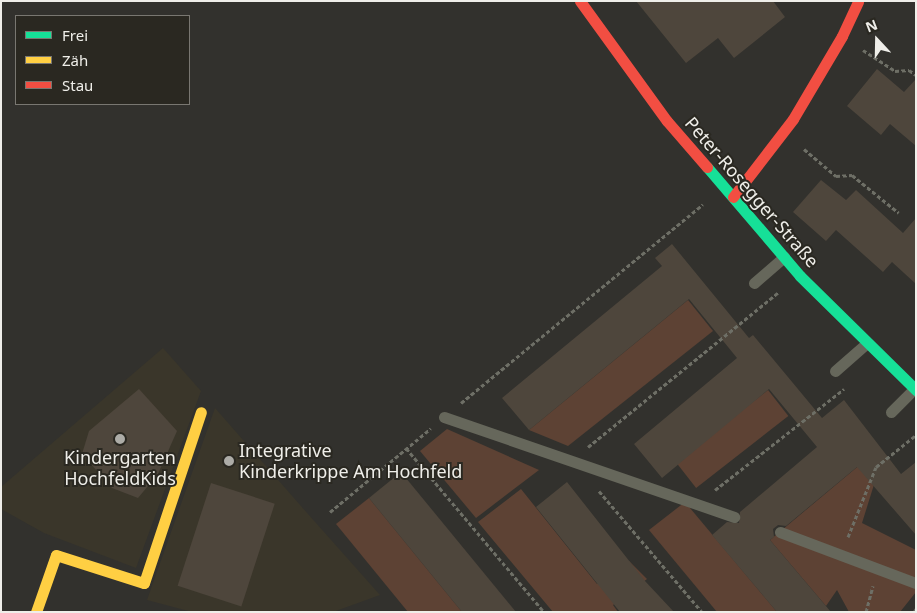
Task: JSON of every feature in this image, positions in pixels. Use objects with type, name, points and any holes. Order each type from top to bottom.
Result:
[{"type":"street","name":"Peter-Rosegger-Straße","points":[[580,1],[667,121],[800,276],[915,390]]},
{"type":"street","points":[[732,197],[784,132],[842,36],[858,1]]},
{"type":"street","points":[[36,612],[56,555],[144,583],[201,412]]},
{"type":"lane","points":[[754,283],[784,257]]},
{"type":"lane","points":[[835,370],[867,343]]},
{"type":"lane","points":[[890,412],[915,390]]},
{"type":"lane","points":[[444,417],[734,517]]},
{"type":"lane","points":[[780,532],[916,582]]},
{"type":"path","points":[[842,36],[895,71],[909,70],[916,75]]},
{"type":"path","points":[[784,132],[836,176],[852,175],[899,213]]},
{"type":"path","points":[[330,512],[724,186]]},
{"type":"path","points":[[572,460],[800,276]]},
{"type":"path","points":[[697,504],[852,382]]},
{"type":"path","points":[[841,554],[876,467],[916,435]]},
{"type":"path","points":[[406,448],[544,612]]},
{"type":"path","points":[[597,489],[702,612]]},
{"type":"path","points":[[866,612],[878,568]]},
{"type":"shaded area","points":[[688,300],[713,331],[568,446],[529,430]]},
{"type":"shaded area","name":"Kindergarten HochfeldKids","points":[[163,348],[201,391],[136,568],[44,533],[1,509],[1,487]]},
{"type":"shaded area","points":[[768,390],[788,416],[696,488],[676,462]]},
{"type":"shaded area","name":"Integrative Kinderkrippe Am Hochfeld","points":[[215,408],[380,595],[333,612],[192,612],[147,600]]},
{"type":"shaded area","points":[[447,429],[539,470],[476,518],[420,451]]},
{"type":"shaded area","points":[[862,463],[877,475],[862,523],[916,550],[916,592],[900,612],[849,612],[837,590],[826,606],[770,540]]},
{"type":"shaded area","points":[[521,489],[597,584],[629,561],[647,579],[613,605],[618,612],[553,612],[478,522]]},
{"type":"shaded area","points":[[369,498],[462,612],[408,612],[336,524]]},
{"type":"shaded area","points":[[685,502],[777,612],[717,612],[649,530]]},
{"type":"building","points":[[636,1],[773,1],[785,17],[734,58],[718,38],[686,63]]},
{"type":"building","points":[[877,69],[904,92],[916,79],[916,146],[890,124],[881,135],[847,106]]},
{"type":"building","points":[[821,180],[846,200],[856,190],[903,233],[916,218],[916,284],[892,262],[883,272],[836,230],[826,241],[793,212]]},
{"type":"building","points":[[672,244],[749,338],[753,335],[822,418],[844,400],[901,474],[916,462],[916,535],[857,467],[786,526],[778,525],[773,529],[774,537],[770,540],[831,612],[777,612],[712,535],[727,522],[739,523],[740,512],[817,447],[769,389],[662,478],[634,444],[737,358],[689,299],[529,430],[502,398],[662,266],[655,258]]},
{"type":"building","points":[[139,389],[177,431],[158,474],[138,498],[112,488],[82,454],[89,431]]},
{"type":"building","points":[[401,472],[516,612],[462,612],[369,498]]},
{"type":"building","points":[[567,482],[645,581],[674,612],[620,612],[536,507]]},
{"type":"building","points":[[211,483],[275,504],[241,606],[178,586]]},
{"type":"traffic: fast","points":[[707,167],[800,276],[916,390]]},
{"type":"traffic: slow","points":[[36,612],[56,555],[144,583],[201,412]]},
{"type":"traffic: jam","points":[[580,1],[667,121],[707,167]]},
{"type":"traffic: jam","points":[[733,197],[793,119],[842,36],[858,1]]},
{"type":"place","name":"Kindergarten HochfeldKids","points":[[120,439]]},
{"type":"place","name":"Integrative Kinderkrippe Am Hochfeld","points":[[229,461]]}]
